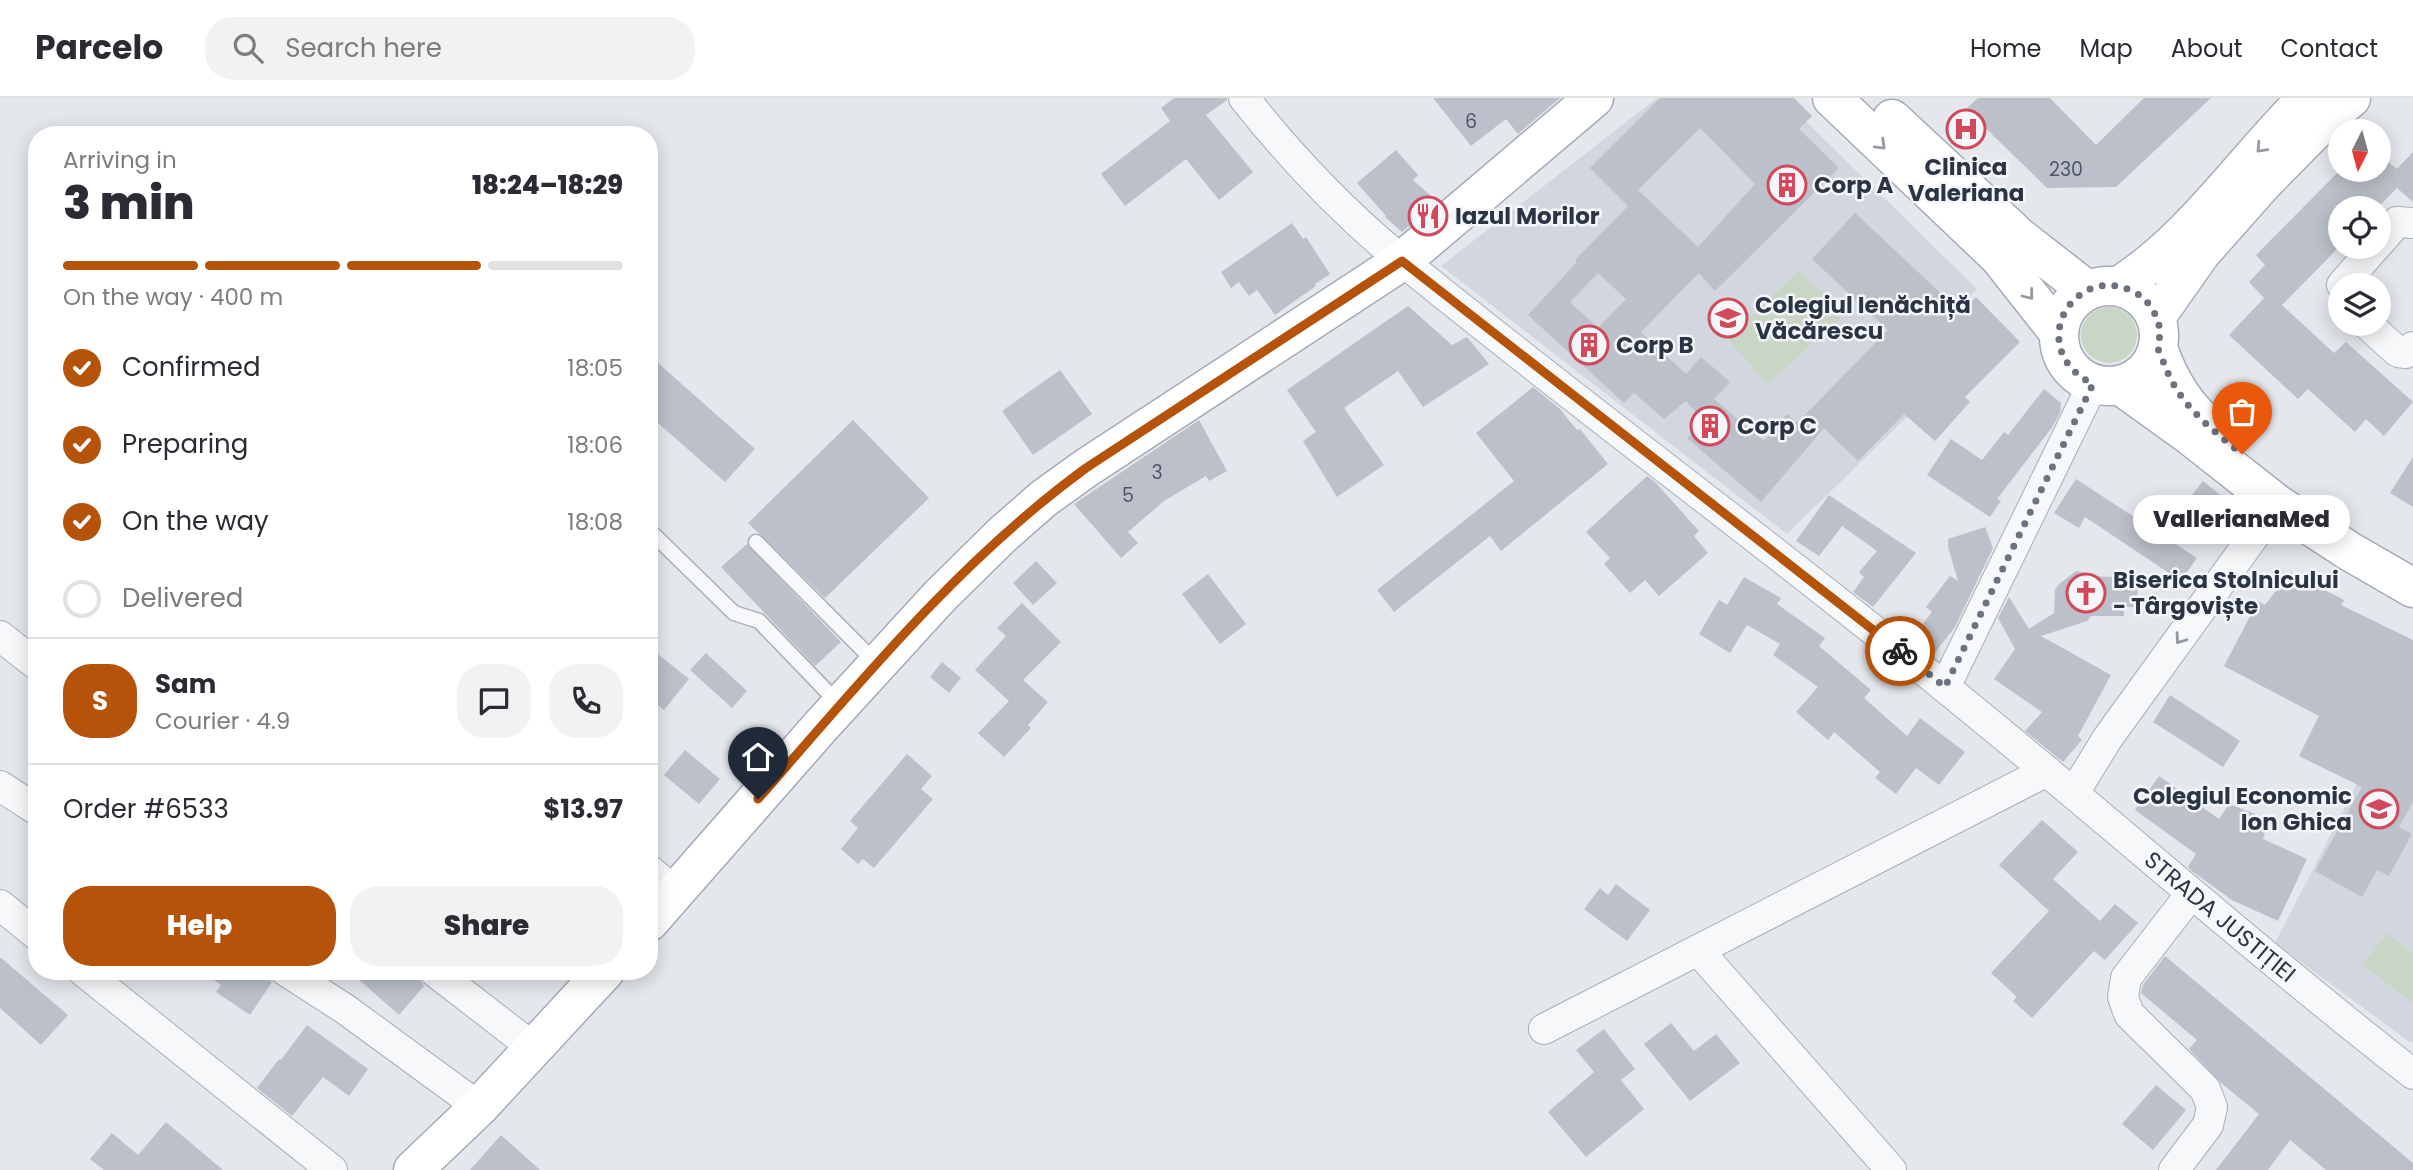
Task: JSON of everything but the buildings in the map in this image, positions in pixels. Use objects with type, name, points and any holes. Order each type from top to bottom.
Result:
[{"type":"main road","points":[[662,881],[840,705],[940,596],[1043,499],[1402,261],[1594,98]]},
{"type":"main road","points":[[1832,98],[1999,257],[2059,333]]},
{"type":"main road","points":[[1870,98],[2019,237],[2103,288],[2138,293],[2149,304],[2175,388],[2200,419],[2289,489],[2413,566]]},
{"type":"main road","points":[[2106,384],[2132,381],[2151,365],[2157,333],[2201,253],[2273,173],[2350,98]]},
{"type":"main road","points":[[2305,99],[2181,235],[2145,269],[2075,298],[2066,309],[2059,333],[2059,346],[2071,369],[2106,384],[2188,434],[2277,504],[2349,551],[2413,588]]},
{"type":"main road","points":[[413,1170],[479,1107],[597,980]]},
{"type":"street","name":"STRADA JUSTIȚIEI","points":[[1244,98],[1297,161],[1351,216],[1402,261],[1945,687],[2191,894],[2413,1074]]},
{"type":"street","points":[[2391,229],[2397,222],[2413,223]]},
{"type":"street","points":[[2352,273],[2365,259]]},
{"type":"street","points":[[2380,336],[2398,352],[2406,353],[2413,347]]},
{"type":"street","points":[[1945,687],[2106,384]]},
{"type":"street","points":[[2074,793],[2107,739],[2277,504]]},
{"type":"street","points":[[0,636],[28,658]]},
{"type":"street","points":[[1544,1030],[2047,771]]},
{"type":"street","points":[[0,786],[28,804]]},
{"type":"street","points":[[2174,1170],[2208,1125],[2212,1107],[2205,1089],[2129,1014],[2123,997],[2126,978],[2191,894]]},
{"type":"street","points":[[0,905],[28,927]]},
{"type":"street","points":[[1698,950],[1891,1170]]},
{"type":"street","points":[[94,980],[332,1170]]},
{"type":"street","points":[[300,980],[345,1009],[479,1107]]},
{"type":"street","points":[[446,980],[535,1049]]},
{"type":"lane","points":[[658,539],[734,613],[759,621],[840,705]]},
{"type":"lane","points":[[756,542],[877,664]]},
{"type":"shaded area","name":"Colegiul Ienăchiță Văcărescu","points":[[1657,98],[1782,98],[1977,289],[1921,346],[1948,377],[1787,534],[1441,266]]},
{"type":"shaded area","name":"Colegiul Economic Ion Ghica","points":[[2413,675],[2413,1041],[2411,1043],[2275,943]]},
{"type":"green space","points":[[1799,270],[1843,315],[1768,384],[1728,339]]},
{"type":"green space","points":[[2109,307],[2120,309],[2129,315],[2135,324],[2135,346],[2129,355],[2120,361],[2109,363],[2098,361],[2089,355],[2083,346],[2081,335],[2083,324],[2089,315],[2098,309]]},
{"type":"green space","points":[[2387,933],[2413,954],[2413,1003],[2363,965]]},
{"type":"way so far","points":[[1900,651],[1945,687],[2093,384],[2071,369],[2059,346],[2061,320],[2066,309],[2075,298],[2087,290],[2119,286],[2138,293],[2149,304],[2160,332],[2158,348],[2167,374],[2183,401],[2242,454]]},
{"type":"place","name":"Clinica Valeriana","points":[[1966,129]]},
{"type":"place","name":"Corp A","points":[[1787,185]]},
{"type":"place","name":"Iazul Morilor","points":[[1428,216]]},
{"type":"place","name":"Colegiul Ienăchiță Văcărescu","points":[[1728,318]]},
{"type":"place","name":"Corp B","points":[[1589,345]]},
{"type":"place","name":"Corp C","points":[[1710,426]]},
{"type":"place","name":"VallerianaMed","points":[[2242,454]]},
{"type":"place","name":"Biserica Stolnicului - Târgoviște","points":[[2086,593]]},
{"type":"place","name":"Colegiul Economic Ion Ghica","points":[[2379,809]]},
{"type":"route","points":[[758,799],[940,596],[1043,499],[1402,261],[1900,651]]}]
